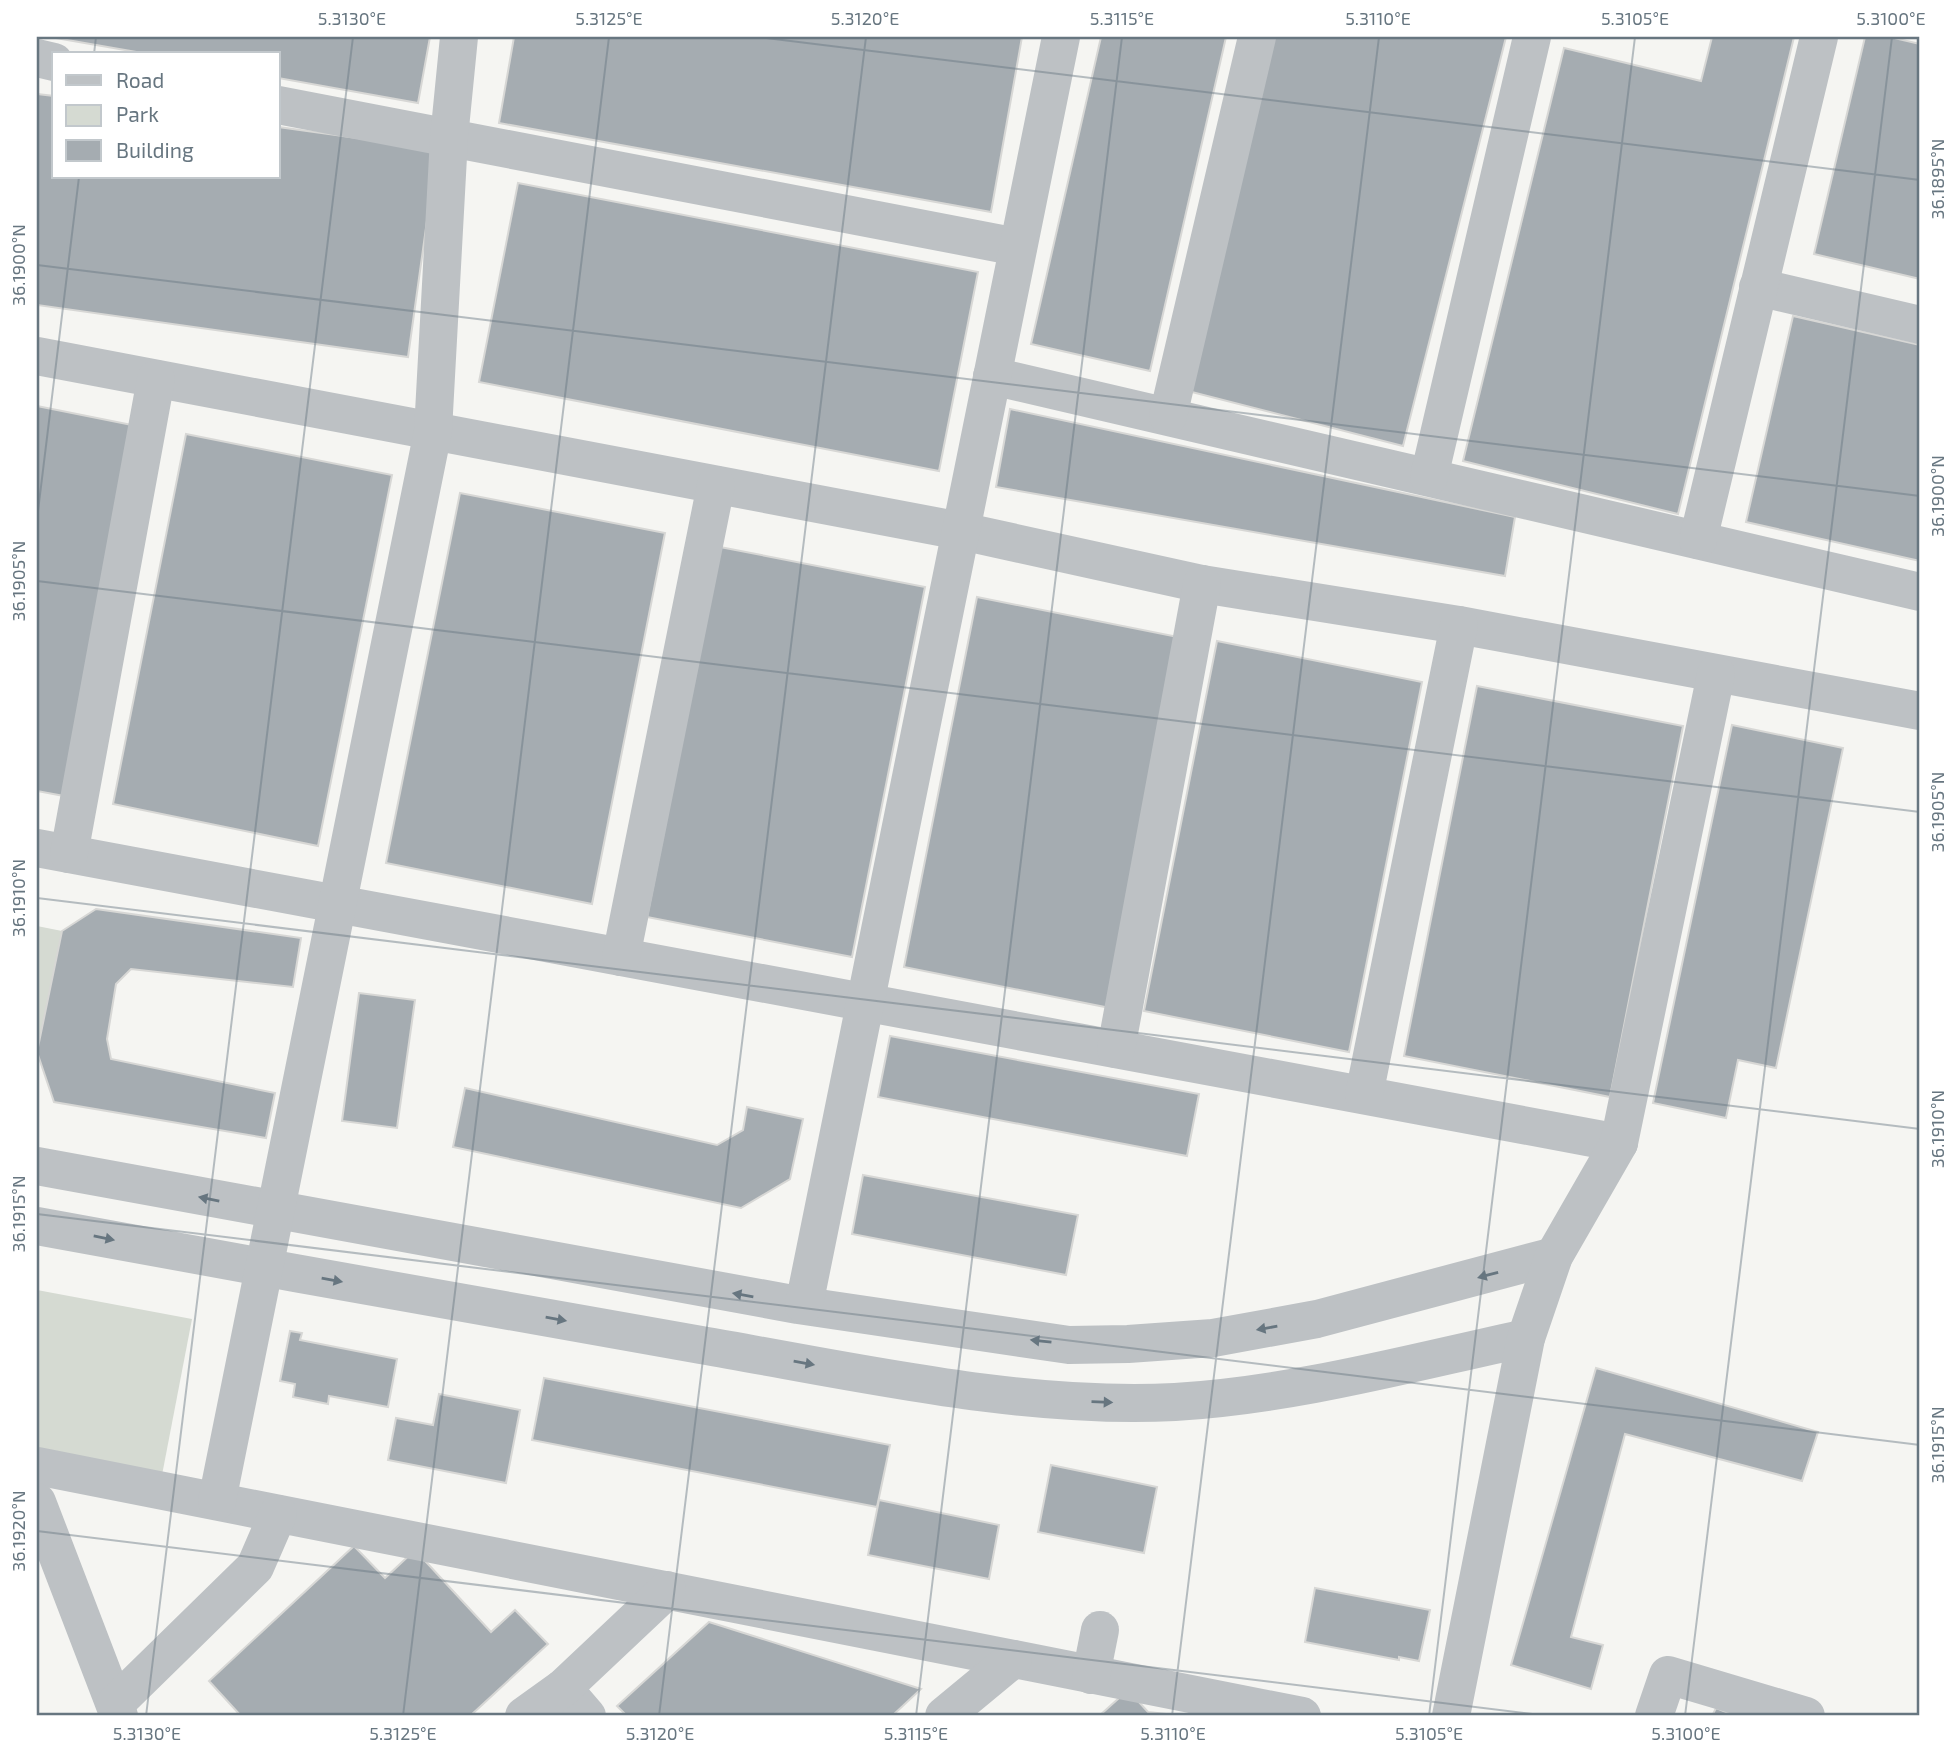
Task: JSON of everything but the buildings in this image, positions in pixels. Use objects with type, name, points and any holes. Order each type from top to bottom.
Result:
[{"type":"street","points":[[217,1502],[433,431],[449,138],[459,37]]},
{"type":"street","points":[[804,1305],[1061,37]]},
{"type":"street","points":[[1168,416],[1257,37]]},
{"type":"street","points":[[1429,477],[1532,37]]},
{"type":"street","points":[[1698,540],[1819,37]]},
{"type":"street","points":[[280,105],[1018,247]]},
{"type":"street","points":[[1758,287],[1920,325]]},
{"type":"street","points":[[37,356],[961,531],[1202,584],[1459,625],[1920,711]]},
{"type":"street","points":[[992,376],[1920,592]]},
{"type":"street","points":[[156,379],[53,851],[1619,1143]]},
{"type":"street","points":[[621,957],[716,485]]},
{"type":"street","points":[[1116,1049],[1202,584]]},
{"type":"street","points":[[1364,1095],[1459,625]]},
{"type":"street","points":[[1451,1716],[1525,1338],[1554,1256],[1619,1143],[1716,674]]},
{"type":"street","points":[[37,1166],[276,1212],[804,1305],[1069,1345],[1213,1338],[1317,1319],[1554,1256]]},
{"type":"street","points":[[37,1226],[264,1269],[806,1363],[1059,1400],[1177,1402],[1232,1395],[1331,1381],[1525,1338]]},
{"type":"street","points":[[37,1466],[1302,1716]]},
{"type":"street","points":[[39,1516],[117,1710],[255,1567],[278,1514]]},
{"type":"street","points":[[524,1716],[563,1688],[667,1590]]},
{"type":"street","points":[[1091,1675],[1100,1630]]},
{"type":"street","points":[[944,1716],[1013,1659]]},
{"type":"street","points":[[1654,1716],[1668,1675],[1807,1716]]},
{"type":"street","points":[[563,1688],[587,1716]]},
{"type":"green space","points":[[37,926],[62,931],[37,1052]]},
{"type":"green space","points":[[37,1290],[192,1319],[162,1475],[37,1451]]}]
